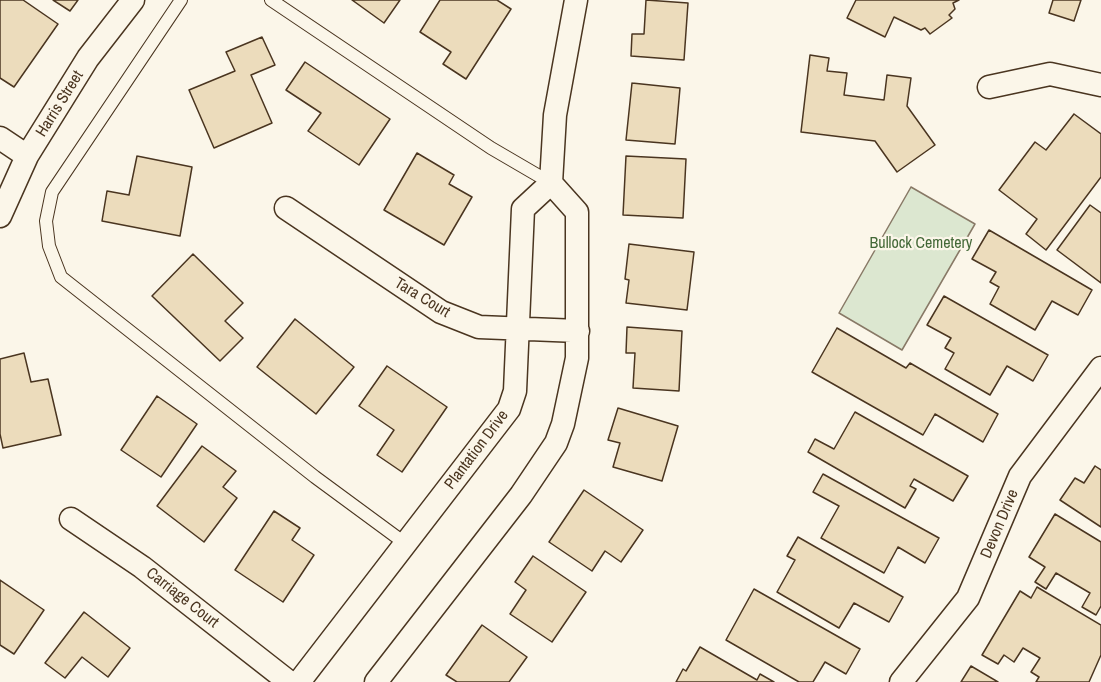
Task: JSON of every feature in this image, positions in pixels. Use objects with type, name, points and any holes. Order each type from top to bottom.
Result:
[{"type":"street","name":"Harris Street","points":[[0,216],[27,156],[88,58],[133,0]]},
{"type":"street","points":[[376,682],[521,495],[556,443],[570,397],[578,358],[577,212],[551,183],[555,115],[576,0]]},
{"type":"street","points":[[989,87],[1050,74],[1101,85]]},
{"type":"street","points":[[0,138],[27,156]]},
{"type":"street","name":"Plantation Drive","points":[[299,682],[509,410],[515,391],[523,209],[551,183]]},
{"type":"street","name":"Tara Court","points":[[286,208],[441,312],[479,327],[578,331]]},
{"type":"street","name":"Devon Drive","points":[[901,682],[968,598],[1020,476],[1101,368]]},
{"type":"street","name":"Carriage Court","points":[[71,519],[142,567],[289,682]]},
{"type":"lane","points":[[181,0],[52,192],[46,221],[49,246],[62,277],[315,477],[406,544]]},
{"type":"lane","points":[[271,0],[491,148],[551,183]]},
{"type":"green space","name":"Bullock Cemetery","points":[[911,187],[975,224],[902,350],[839,313]]},
{"type":"building","points":[[0,0],[23,0],[58,24],[14,87],[0,78]]},
{"type":"building","points":[[53,0],[78,0],[70,11]]},
{"type":"building","points":[[352,0],[400,0],[384,23]]},
{"type":"building","points":[[440,0],[497,0],[511,9],[466,79],[443,64],[451,52],[420,32]]},
{"type":"building","points":[[646,0],[688,3],[684,60],[631,56],[632,34],[644,34]]},
{"type":"building","points":[[856,0],[959,0],[953,3],[955,9],[949,15],[952,18],[930,34],[925,28],[921,30],[894,17],[885,37],[847,18]]},
{"type":"building","points":[[1053,0],[1081,0],[1074,21],[1049,13]]},
{"type":"building","points":[[262,37],[275,65],[251,75],[272,123],[214,148],[189,90],[235,71],[226,52]]},
{"type":"building","points":[[810,55],[829,58],[827,71],[847,73],[844,95],[884,100],[887,75],[911,78],[907,106],[935,145],[897,172],[875,141],[801,132]]},
{"type":"building","points":[[305,62],[390,119],[359,165],[308,131],[321,113],[286,90]]},
{"type":"building","points":[[632,83],[680,88],[675,144],[626,140]]},
{"type":"building","points":[[1074,114],[1101,134],[1101,177],[1046,250],[1026,234],[1037,219],[999,190],[1035,142],[1046,150]]},
{"type":"building","points":[[417,153],[454,175],[449,184],[472,197],[444,245],[384,210]]},
{"type":"building","points":[[137,156],[192,167],[180,236],[102,221],[107,191],[129,195]]},
{"type":"building","points":[[626,156],[686,159],[683,218],[623,215]]},
{"type":"building","points":[[1090,205],[1101,213],[1101,283],[1057,250]]},
{"type":"building","points":[[989,230],[1092,290],[1078,315],[1052,301],[1035,330],[990,304],[999,287],[990,282],[996,272],[972,259]]},
{"type":"building","points":[[629,244],[694,252],[687,310],[626,303],[629,280],[625,279]]},
{"type":"building","points":[[193,254],[243,303],[225,321],[243,338],[220,361],[152,296]]},
{"type":"building","points":[[944,296],[1048,355],[1033,381],[1007,366],[990,395],[945,369],[954,353],[945,348],[951,338],[927,325]]},
{"type":"building","points":[[295,319],[354,367],[316,414],[257,367]]},
{"type":"building","points":[[627,327],[682,331],[679,391],[633,388],[635,353],[626,353]]},
{"type":"building","points":[[837,328],[906,368],[910,363],[998,414],[983,442],[935,414],[923,435],[812,372]]},
{"type":"building","points":[[24,353],[31,382],[48,379],[61,435],[3,448],[0,434],[0,359]]},
{"type":"building","points":[[387,366],[447,407],[402,472],[377,455],[394,430],[359,406]]},
{"type":"building","points":[[157,396],[197,424],[161,477],[121,450]]},
{"type":"building","points":[[618,408],[678,426],[662,481],[613,467],[620,443],[608,440]]},
{"type":"building","points":[[855,412],[968,476],[953,501],[914,479],[910,486],[916,489],[905,508],[808,452],[815,439],[834,449]]},
{"type":"building","points":[[202,446],[236,471],[223,487],[237,498],[204,542],[157,506]]},
{"type":"building","points":[[1095,466],[1101,470],[1101,527],[1060,500],[1075,478],[1084,483]]},
{"type":"building","points":[[823,474],[939,538],[925,563],[898,547],[884,573],[821,538],[839,506],[813,492]]},
{"type":"building","points":[[584,490],[643,530],[621,562],[605,551],[592,571],[549,542]]},
{"type":"building","points":[[274,511],[300,528],[292,540],[314,555],[283,602],[235,570]]},
{"type":"building","points":[[1055,514],[1101,542],[1101,606],[1096,615],[1082,607],[1090,593],[1056,573],[1046,589],[1035,582],[1045,567],[1029,557]]},
{"type":"building","points":[[798,537],[903,597],[889,622],[854,603],[839,628],[777,592],[795,560],[787,556]]},
{"type":"building","points":[[533,556],[586,592],[552,642],[510,614],[526,590],[515,582]]},
{"type":"building","points":[[0,580],[44,610],[14,654],[0,645]]},
{"type":"building","points":[[1037,587],[1101,625],[1101,655],[1089,682],[1036,682],[1039,677],[1031,672],[1040,658],[1023,648],[1014,662],[1004,655],[998,664],[982,655],[1020,591],[1031,598]]},
{"type":"building","points":[[754,589],[860,649],[846,674],[825,662],[813,682],[799,682],[726,640]]},
{"type":"building","points":[[84,612],[130,648],[108,677],[82,657],[65,678],[45,663]]},
{"type":"building","points":[[482,625],[527,657],[509,682],[457,682],[446,675]]},
{"type":"building","points":[[700,647],[757,680],[760,674],[774,682],[676,682],[683,669],[686,671]]},
{"type":"building","points":[[971,666],[998,682],[961,682]]}]
